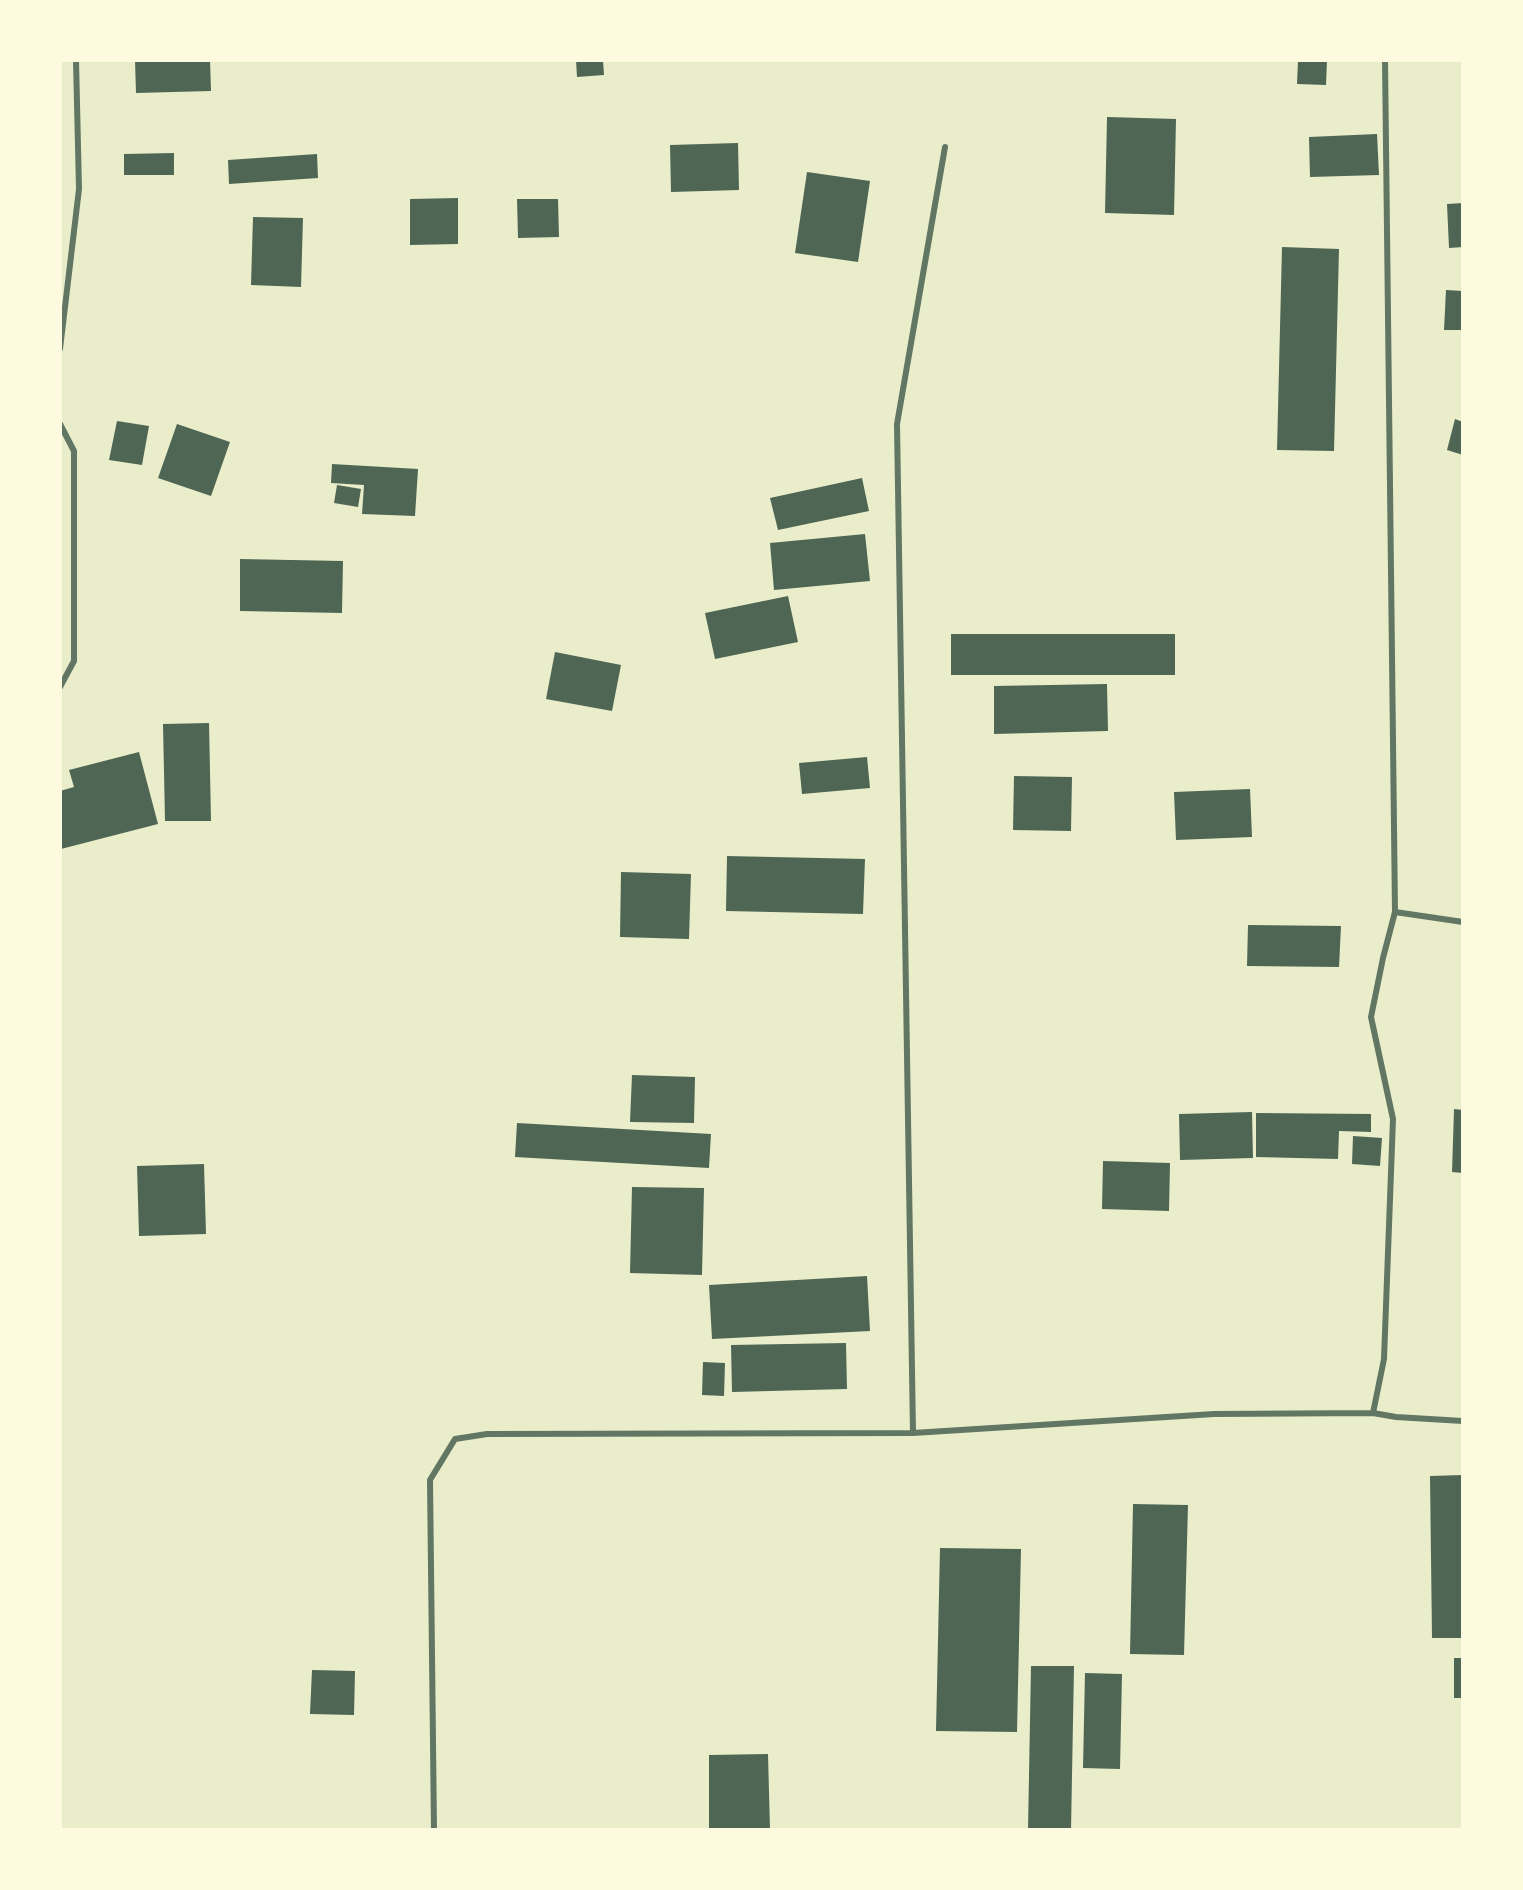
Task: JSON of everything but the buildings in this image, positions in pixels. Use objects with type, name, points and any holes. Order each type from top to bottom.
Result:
[{"type":"street","points":[[60,350],[79,189],[76,60]]},
{"type":"street","points":[[1373,1413],[1384,1359],[1393,1119],[1371,1017],[1395,912],[1385,60]]},
{"type":"street","points":[[913,1433],[897,424],[945,147]]},
{"type":"street","points":[[60,424],[74,451],[74,661],[60,687]]},
{"type":"street","points":[[1395,912],[1463,922]]},
{"type":"street","points":[[434,1830],[430,1480],[455,1438],[487,1434],[913,1433],[1214,1413],[1373,1413],[1463,1422]]}]
